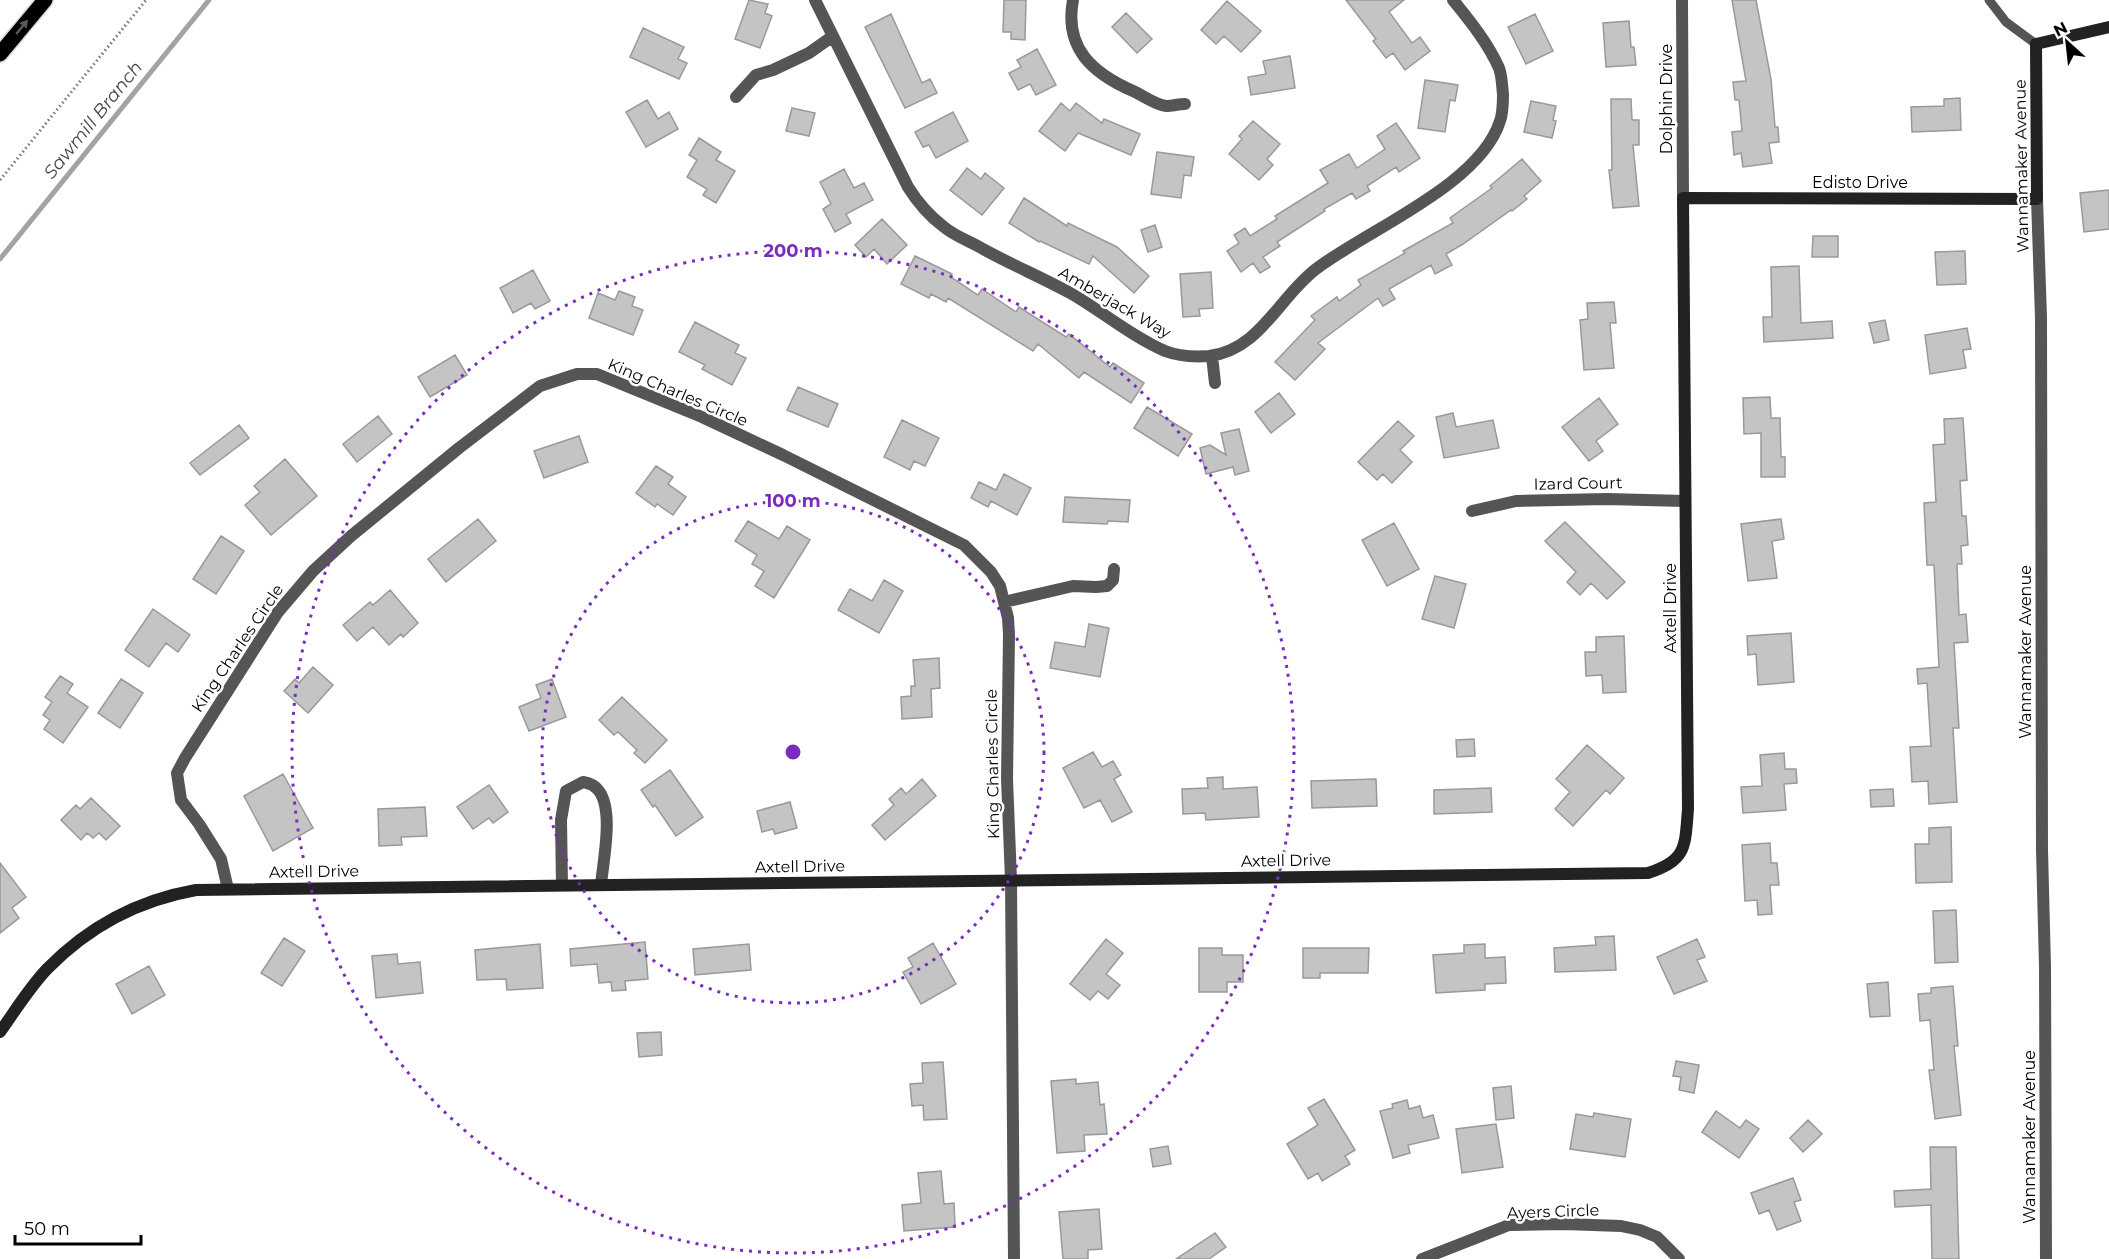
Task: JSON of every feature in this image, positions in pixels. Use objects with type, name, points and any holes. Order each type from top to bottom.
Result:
[{"type":"main road","points":[[0,54],[45,0]]},
{"type":"street","name":"Amberjack Way","points":[[815,0],[908,187],[923,210],[944,228],[995,257],[1040,277],[1135,335],[1165,351],[1196,357],[1212,356],[1228,351],[1255,335],[1301,282],[1315,270],[1346,248],[1442,189],[1472,165],[1485,150],[1500,122],[1503,104],[1500,70],[1472,24],[1453,0]]},
{"type":"street","points":[[1073,0],[1070,27],[1090,66],[1101,74],[1165,106],[1185,104]]},
{"type":"street","name":"Dolphin Drive","points":[[1682,0],[1683,198]]},
{"type":"street","points":[[2036,44],[2109,27]]},
{"type":"street","points":[[736,97],[756,75],[773,70],[809,53],[833,36]]},
{"type":"street","name":"Wannamaker Avenue","points":[[2036,44],[2037,199],[2041,318],[2042,850],[2045,967],[2046,1259]]},
{"type":"street","name":"Edisto Drive","points":[[1683,198],[2037,199]]},
{"type":"street","name":"Axtell Drive","points":[[228,889],[1648,873],[1664,868],[1680,854],[1686,840],[1688,809],[1683,198]]},
{"type":"street","points":[[1212,356],[1215,383]]},
{"type":"street","name":"King Charles Circle","points":[[228,889],[221,859],[181,800],[177,773],[211,714],[278,612],[313,571],[351,536],[459,448],[540,386],[577,374],[597,374],[702,417],[783,455],[964,545],[991,572],[1000,586],[1008,618],[1009,635],[1007,779],[1011,880],[1014,1259]]},
{"type":"street","name":"Izard Court","points":[[1472,511],[1516,501],[1607,499],[1685,501]]},
{"type":"street","points":[[1004,602],[1073,586],[1107,586],[1113,580],[1114,569]]},
{"type":"street","points":[[562,885],[561,820],[566,791],[583,782],[592,784],[599,791],[605,809],[606,830],[601,885]]},
{"type":"street","points":[[0,1032],[29,990],[47,969],[80,940],[108,921],[129,910],[174,894],[196,890],[228,889]]},
{"type":"street","name":"Ayers Circle","points":[[1422,1259],[1509,1225],[1564,1224],[1621,1226],[1640,1230],[1657,1237],[1680,1259]]},
{"type":"lane","points":[[1989,0],[2006,22],[2036,44]]},
{"type":"path","points":[[0,180],[146,0]]},
{"type":"building","points":[[749,0],[768,4],[765,13],[772,16],[760,48],[735,39]]},
{"type":"building","points":[[1004,0],[1026,0],[1025,40],[1011,39],[1011,32],[1003,32]]},
{"type":"building","points":[[1346,0],[1404,0],[1389,12],[1412,43],[1420,37],[1430,51],[1405,70],[1393,53],[1386,58],[1373,41],[1376,39]]},
{"type":"building","points":[[1732,0],[1756,0],[1771,79],[1775,127],[1778,127],[1779,142],[1769,143],[1772,163],[1743,167],[1741,153],[1734,155],[1732,132],[1742,131],[1739,100],[1735,100],[1733,82],[1746,81]]},
{"type":"building","points":[[1227,1],[1261,31],[1241,52],[1224,36],[1216,44],[1201,30]]},
{"type":"building","points":[[1126,13],[1152,39],[1137,53],[1112,27]]},
{"type":"building","points":[[891,14],[922,83],[930,79],[937,93],[905,108],[865,27]]},
{"type":"building","points":[[1535,14],[1553,51],[1526,64],[1508,27]]},
{"type":"building","points":[[1629,21],[1631,47],[1634,47],[1636,65],[1606,67],[1603,23]]},
{"type":"building","points":[[643,28],[684,47],[678,59],[687,63],[679,79],[630,57]]},
{"type":"building","points":[[1037,49],[1056,85],[1036,95],[1030,84],[1018,90],[1009,73],[1021,67],[1017,60]]},
{"type":"building","points":[[1290,56],[1295,88],[1251,95],[1248,77],[1266,74],[1263,61]]},
{"type":"building","points":[[1425,80],[1458,85],[1455,101],[1450,100],[1445,132],[1418,128]]},
{"type":"building","points":[[1960,98],[1961,130],[1912,132],[1911,107],[1944,106],[1944,99]]},
{"type":"building","points":[[1611,99],[1631,99],[1632,120],[1639,120],[1639,145],[1633,145],[1639,206],[1613,208],[1609,170],[1612,170]]},
{"type":"building","points":[[647,100],[658,119],[669,112],[678,129],[646,147],[626,112]]},
{"type":"building","points":[[1531,101],[1556,106],[1553,120],[1556,121],[1552,138],[1524,132]]},
{"type":"building","points":[[1061,103],[1070,111],[1076,103],[1102,123],[1104,119],[1140,134],[1131,155],[1078,133],[1065,151],[1039,131]]},
{"type":"building","points":[[792,108],[815,113],[809,136],[786,131]]},
{"type":"building","points":[[953,112],[968,141],[936,158],[929,145],[923,147],[915,132]]},
{"type":"building","points":[[1253,121],[1280,144],[1267,159],[1273,165],[1259,180],[1229,154],[1242,139],[1239,136]]},
{"type":"building","points":[[1396,123],[1420,158],[1399,172],[1396,167],[1367,186],[1370,191],[1356,199],[1352,193],[1324,209],[1325,211],[1277,242],[1280,246],[1263,257],[1270,267],[1260,273],[1253,263],[1241,272],[1227,251],[1239,243],[1234,235],[1245,228],[1250,236],[1277,219],[1275,216],[1328,183],[1320,170],[1349,154],[1357,168],[1385,149],[1377,136]]},
{"type":"building","points":[[699,138],[721,152],[716,160],[735,171],[716,203],[703,195],[707,189],[687,177],[697,160],[689,155]]},
{"type":"building","points":[[1157,152],[1194,157],[1191,176],[1184,175],[1181,198],[1151,194]]},
{"type":"building","points":[[1522,159],[1541,181],[1524,196],[1527,199],[1512,211],[1446,254],[1452,265],[1435,274],[1431,265],[1389,289],[1395,299],[1383,306],[1378,298],[1318,343],[1325,349],[1295,380],[1275,362],[1315,320],[1311,316],[1337,297],[1339,301],[1361,285],[1358,280],[1453,223],[1450,218],[1492,188],[1490,186]]},
{"type":"building","points":[[967,168],[981,179],[985,173],[1004,188],[982,215],[950,190]]},
{"type":"building","points":[[844,169],[854,188],[864,183],[873,200],[846,214],[851,223],[835,232],[823,209],[831,204],[820,182]]},
{"type":"building","points":[[2109,190],[2109,229],[2084,232],[2080,193]]},
{"type":"building","points":[[1024,198],[1067,226],[1068,223],[1117,247],[1149,276],[1134,293],[1093,256],[1089,264],[1039,242],[1009,223]]},
{"type":"building","points":[[882,219],[907,245],[887,264],[874,249],[866,257],[855,245]]},
{"type":"building","points":[[1155,225],[1162,247],[1148,252],[1141,230]]},
{"type":"building","points":[[1813,236],[1838,236],[1838,257],[1812,257]]},
{"type":"building","points":[[1965,251],[1966,284],[1937,285],[1935,252]]},
{"type":"building","points":[[915,256],[952,274],[951,277],[978,295],[982,289],[1016,312],[1019,307],[1066,337],[1069,334],[1110,367],[1113,363],[1144,383],[1131,403],[1084,372],[1079,378],[1038,344],[1033,351],[948,298],[946,302],[931,294],[929,298],[901,284]]},
{"type":"building","points":[[1799,266],[1801,323],[1832,321],[1833,338],[1764,342],[1763,317],[1772,317],[1771,267]]},
{"type":"building","points":[[533,270],[550,301],[535,309],[531,303],[513,313],[500,288]]},
{"type":"building","points":[[1211,272],[1213,308],[1199,309],[1200,316],[1183,317],[1180,274]]},
{"type":"building","points":[[619,291],[635,297],[632,306],[643,310],[633,335],[589,318],[598,293],[615,300]]},
{"type":"building","points":[[1614,302],[1616,323],[1610,323],[1614,368],[1584,370],[1580,320],[1588,319],[1587,303]]},
{"type":"building","points":[[1885,320],[1889,340],[1874,343],[1869,323]]},
{"type":"building","points":[[695,322],[739,345],[735,353],[746,358],[732,385],[702,369],[705,365],[679,352]]},
{"type":"building","points":[[1967,328],[1971,349],[1963,350],[1966,368],[1930,374],[1925,335]]},
{"type":"building","points":[[455,355],[467,375],[430,397],[418,377]]},
{"type":"building","points":[[798,387],[838,404],[828,427],[787,410]]},
{"type":"building","points":[[1279,393],[1295,414],[1271,433],[1255,412]]},
{"type":"building","points":[[1770,397],[1771,418],[1780,418],[1781,457],[1785,457],[1785,477],[1761,477],[1761,433],[1744,434],[1743,398]]},
{"type":"building","points":[[1599,398],[1618,424],[1596,441],[1603,451],[1589,461],[1562,427]]},
{"type":"building","points":[[1147,407],[1192,434],[1178,456],[1134,428]]},
{"type":"building","points":[[1453,413],[1456,427],[1493,420],[1499,448],[1444,458],[1436,417]]},
{"type":"building","points":[[378,416],[392,434],[357,462],[343,444]]},
{"type":"building","points":[[1963,418],[1967,480],[1960,481],[1962,516],[1966,516],[1968,545],[1961,546],[1962,564],[1957,564],[1959,615],[1966,614],[1968,642],[1954,643],[1959,728],[1953,728],[1957,802],[1929,804],[1928,781],[1912,782],[1910,747],[1931,746],[1927,683],[1918,684],[1917,669],[1939,667],[1934,565],[1927,565],[1924,503],[1936,502],[1933,445],[1945,444],[1944,419]]},
{"type":"building","points":[[902,420],[939,438],[925,466],[914,461],[910,470],[884,457]]},
{"type":"building","points":[[1398,421],[1414,436],[1400,450],[1412,462],[1392,483],[1383,474],[1377,480],[1358,462]]},
{"type":"building","points":[[239,425],[249,438],[200,475],[190,463]]},
{"type":"building","points":[[1239,429],[1249,471],[1235,475],[1233,467],[1206,474],[1200,448],[1210,445],[1226,455],[1221,433]]},
{"type":"building","points":[[579,436],[588,462],[544,478],[534,451]]},
{"type":"building","points":[[285,459],[317,496],[271,535],[245,505],[260,492],[254,486]]},
{"type":"building","points":[[656,466],[673,477],[668,484],[686,497],[673,515],[657,504],[655,507],[636,493]]},
{"type":"building","points":[[1004,474],[1031,488],[1017,515],[991,501],[988,507],[971,498],[979,482],[996,490]]},
{"type":"building","points":[[1065,497],[1130,500],[1128,522],[1108,521],[1107,524],[1063,522]]},
{"type":"building","points":[[478,519],[496,541],[446,582],[428,559]]},
{"type":"building","points":[[1781,519],[1784,539],[1772,541],[1777,578],[1748,581],[1741,524]]},
{"type":"building","points":[[748,521],[779,539],[787,526],[810,540],[774,598],[755,586],[764,571],[752,564],[757,555],[735,541]]},
{"type":"building","points":[[1565,522],[1625,582],[1607,599],[1591,583],[1580,595],[1567,582],[1576,572],[1545,541]]},
{"type":"building","points":[[1394,523],[1419,569],[1387,586],[1362,540]]},
{"type":"building","points":[[221,536],[244,551],[216,594],[193,579]]},
{"type":"building","points":[[1435,576],[1466,584],[1454,628],[1422,619]]},
{"type":"building","points":[[884,580],[903,591],[879,633],[838,610],[850,589],[872,601]]},
{"type":"building","points":[[390,590],[418,623],[403,637],[401,634],[389,645],[373,627],[357,641],[343,625],[370,602],[373,605]]},
{"type":"building","points":[[153,609],[190,635],[178,652],[166,643],[149,667],[125,650]]},
{"type":"building","points":[[1089,624],[1109,628],[1100,677],[1050,668],[1055,642],[1085,647]]},
{"type":"building","points":[[1791,633],[1794,682],[1758,685],[1756,654],[1748,655],[1747,636]]},
{"type":"building","points":[[1624,636],[1626,692],[1603,693],[1602,675],[1586,676],[1585,652],[1596,652],[1596,637]]},
{"type":"building","points":[[939,658],[940,688],[931,689],[932,717],[902,719],[901,697],[911,696],[911,686],[915,686],[913,660]]},
{"type":"building","points":[[313,667],[333,685],[308,713],[284,691],[295,679],[299,683]]},
{"type":"building","points":[[60,676],[73,684],[67,693],[88,707],[63,743],[44,729],[50,720],[43,715],[52,702],[45,697]]},
{"type":"building","points":[[121,679],[143,693],[120,728],[98,713]]},
{"type":"building","points":[[552,679],[566,717],[529,731],[519,707],[541,698],[536,685]]},
{"type":"building","points":[[622,697],[667,740],[645,763],[634,753],[637,750],[618,732],[614,735],[599,720]]},
{"type":"building","points":[[1474,739],[1475,756],[1457,757],[1456,740]]},
{"type":"building","points":[[1587,745],[1624,778],[1610,794],[1606,790],[1573,826],[1555,809],[1570,792],[1556,779]]},
{"type":"building","points":[[1093,752],[1102,767],[1113,761],[1121,775],[1114,779],[1132,812],[1112,822],[1100,800],[1084,808],[1063,768]]},
{"type":"building","points":[[1784,753],[1785,769],[1796,769],[1797,783],[1784,784],[1786,810],[1743,813],[1741,787],[1762,786],[1760,755]]},
{"type":"building","points":[[670,770],[703,817],[676,836],[655,805],[653,807],[641,790]]},
{"type":"building","points":[[283,774],[313,828],[273,851],[244,796]]},
{"type":"building","points":[[1223,777],[1223,789],[1257,787],[1259,817],[1206,820],[1205,813],[1183,814],[1182,789],[1208,788],[1207,778]]},
{"type":"building","points":[[922,779],[936,796],[885,840],[872,825],[894,805],[889,799],[901,788],[906,794]]},
{"type":"building","points":[[1376,779],[1377,806],[1312,808],[1311,781]]},
{"type":"building","points":[[489,785],[508,812],[493,823],[489,818],[473,829],[457,807]]},
{"type":"building","points":[[1491,788],[1492,812],[1434,814],[1434,790]]},
{"type":"building","points":[[1893,789],[1894,806],[1871,807],[1870,790]]},
{"type":"building","points":[[91,798],[120,826],[106,840],[99,833],[93,838],[87,833],[81,840],[61,820],[76,805],[80,809]]},
{"type":"building","points":[[790,802],[797,828],[775,834],[773,829],[762,832],[757,811]]},
{"type":"building","points":[[425,807],[427,836],[401,837],[402,845],[379,846],[378,809]]},
{"type":"building","points":[[1951,827],[1952,882],[1916,883],[1915,844],[1929,844],[1929,828]]},
{"type":"building","points":[[1770,843],[1771,863],[1777,863],[1779,885],[1770,885],[1772,914],[1758,915],[1757,900],[1745,901],[1742,845]]},
{"type":"building","points":[[0,863],[26,897],[12,908],[19,918],[0,933]]},
{"type":"building","points":[[1956,910],[1958,962],[1935,963],[1933,911]]},
{"type":"building","points":[[1614,936],[1616,970],[1555,972],[1554,948],[1596,945],[1595,937]]},
{"type":"building","points":[[284,938],[305,951],[282,986],[261,973]]},
{"type":"building","points":[[1106,939],[1123,953],[1106,974],[1120,985],[1108,999],[1098,991],[1090,1000],[1070,984]]},
{"type":"building","points":[[1697,939],[1705,957],[1697,960],[1707,981],[1674,994],[1657,957]]},
{"type":"building","points":[[645,942],[648,979],[625,981],[626,990],[612,991],[611,982],[599,983],[597,964],[571,966],[570,949]]},
{"type":"building","points":[[933,943],[956,984],[921,1004],[903,972],[913,967],[908,958]]},
{"type":"building","points":[[540,944],[543,988],[507,990],[506,979],[477,980],[475,950]]},
{"type":"building","points":[[749,944],[751,970],[695,975],[693,949]]},
{"type":"building","points":[[1485,944],[1485,958],[1505,957],[1506,983],[1485,984],[1485,990],[1436,993],[1433,955],[1464,953],[1464,945]]},
{"type":"building","points":[[1199,948],[1222,948],[1222,955],[1243,955],[1243,982],[1227,982],[1227,992],[1199,992]]},
{"type":"building","points":[[1303,948],[1369,948],[1368,973],[1320,973],[1320,978],[1303,978]]},
{"type":"building","points":[[397,954],[398,964],[420,962],[423,993],[376,998],[372,956]]},
{"type":"building","points":[[149,966],[165,995],[132,1014],[116,984]]},
{"type":"building","points":[[1888,982],[1890,1016],[1870,1017],[1867,984]]},
{"type":"building","points":[[1953,986],[1958,1046],[1954,1046],[1961,1115],[1935,1119],[1929,1070],[1934,1070],[1930,1020],[1920,1021],[1918,994],[1931,993],[1931,988]]},
{"type":"building","points":[[661,1032],[662,1055],[639,1057],[637,1033]]},
{"type":"building","points":[[1676,1061],[1699,1065],[1694,1093],[1679,1090],[1681,1077],[1673,1076]]},
{"type":"building","points":[[943,1062],[947,1119],[924,1120],[923,1105],[912,1106],[910,1084],[923,1083],[922,1063]]},
{"type":"building","points":[[1076,1079],[1076,1084],[1098,1082],[1100,1105],[1104,1104],[1107,1134],[1084,1135],[1085,1151],[1057,1153],[1051,1081]]},
{"type":"building","points":[[1511,1086],[1514,1118],[1496,1120],[1493,1088]]},
{"type":"building","points":[[1324,1099],[1355,1150],[1345,1156],[1350,1164],[1322,1181],[1318,1173],[1308,1179],[1287,1144],[1318,1125],[1308,1108]]},
{"type":"building","points":[[1407,1100],[1409,1109],[1420,1106],[1423,1118],[1433,1115],[1439,1138],[1408,1145],[1410,1153],[1393,1158],[1380,1111],[1393,1108],[1392,1104]]},
{"type":"building","points":[[1716,1111],[1740,1128],[1746,1120],[1759,1129],[1739,1158],[1702,1132]]},
{"type":"building","points":[[1594,1113],[1631,1119],[1625,1157],[1570,1149],[1576,1114],[1593,1117]]},
{"type":"building","points":[[1808,1120],[1822,1134],[1803,1152],[1790,1138]]},
{"type":"building","points":[[1496,1124],[1503,1167],[1462,1173],[1456,1129]]},
{"type":"building","points":[[1168,1146],[1171,1164],[1153,1167],[1150,1149]]},
{"type":"building","points":[[1930,1147],[1956,1147],[1959,1259],[1932,1259],[1931,1205],[1895,1207],[1894,1191],[1931,1189]]},
{"type":"building","points":[[941,1171],[944,1204],[954,1203],[955,1227],[904,1231],[902,1205],[921,1203],[918,1173]]},
{"type":"building","points":[[1793,1178],[1801,1200],[1794,1202],[1801,1221],[1777,1230],[1769,1210],[1759,1214],[1751,1193]]},
{"type":"building","points":[[1099,1209],[1102,1249],[1088,1250],[1088,1259],[1063,1259],[1059,1212]]},
{"type":"building","points":[[1215,1233],[1226,1247],[1209,1259],[1176,1259]]},
{"type":"waterway","name":"Sawmill Branch","points":[[0,259],[209,0]]}]
